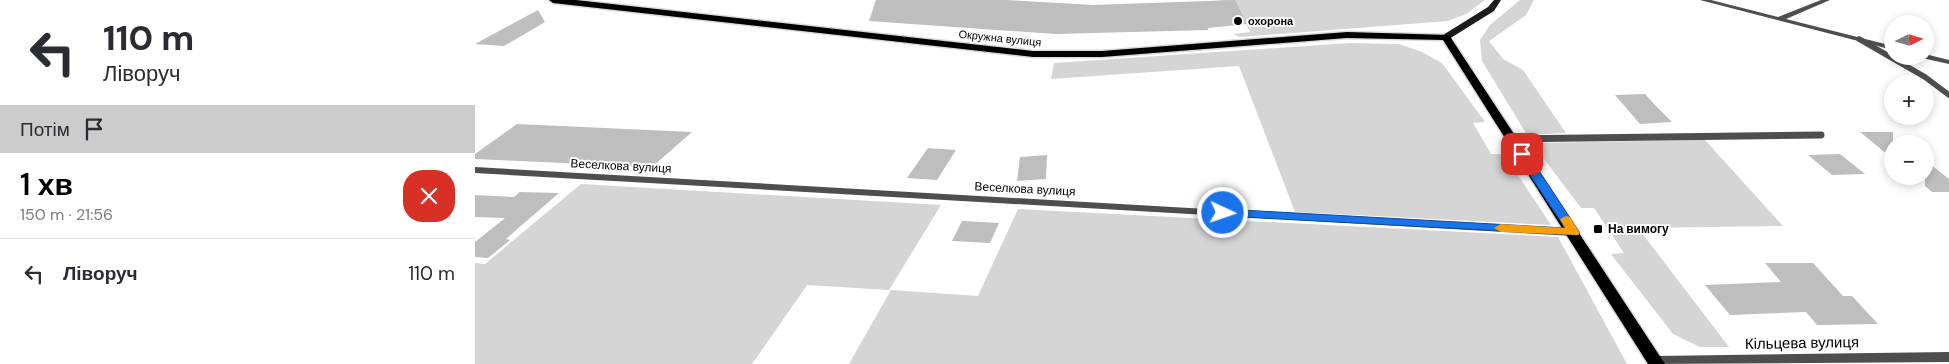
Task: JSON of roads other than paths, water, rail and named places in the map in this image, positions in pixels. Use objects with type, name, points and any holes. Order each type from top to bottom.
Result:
[{"type":"main road","name":"Окружна вулиця","points":[[553,0],[1033,54],[1103,54],[1347,36],[1446,37]]},
{"type":"main road","points":[[1446,37],[1656,362]]},
{"type":"street","points":[[1446,37],[1491,9],[1498,0]]},
{"type":"street","points":[[1703,0],[1884,46]]},
{"type":"street","points":[[1779,19],[1827,0]]},
{"type":"street","points":[[1934,58],[1949,62]]},
{"type":"street","name":"Веселкова вулиця","points":[[475,170],[1574,233]]},
{"type":"street","name":"Кільцева вулиця","points":[[1656,362],[1949,357]]},
{"type":"lane","points":[[1859,39],[1925,76],[1949,95]]},
{"type":"lane","points":[[1512,139],[1821,135]]},
{"type":"place","name":"охорона","points":[[1238,21]]},
{"type":"place","name":"На вимогу","points":[[1598,229]]}]
